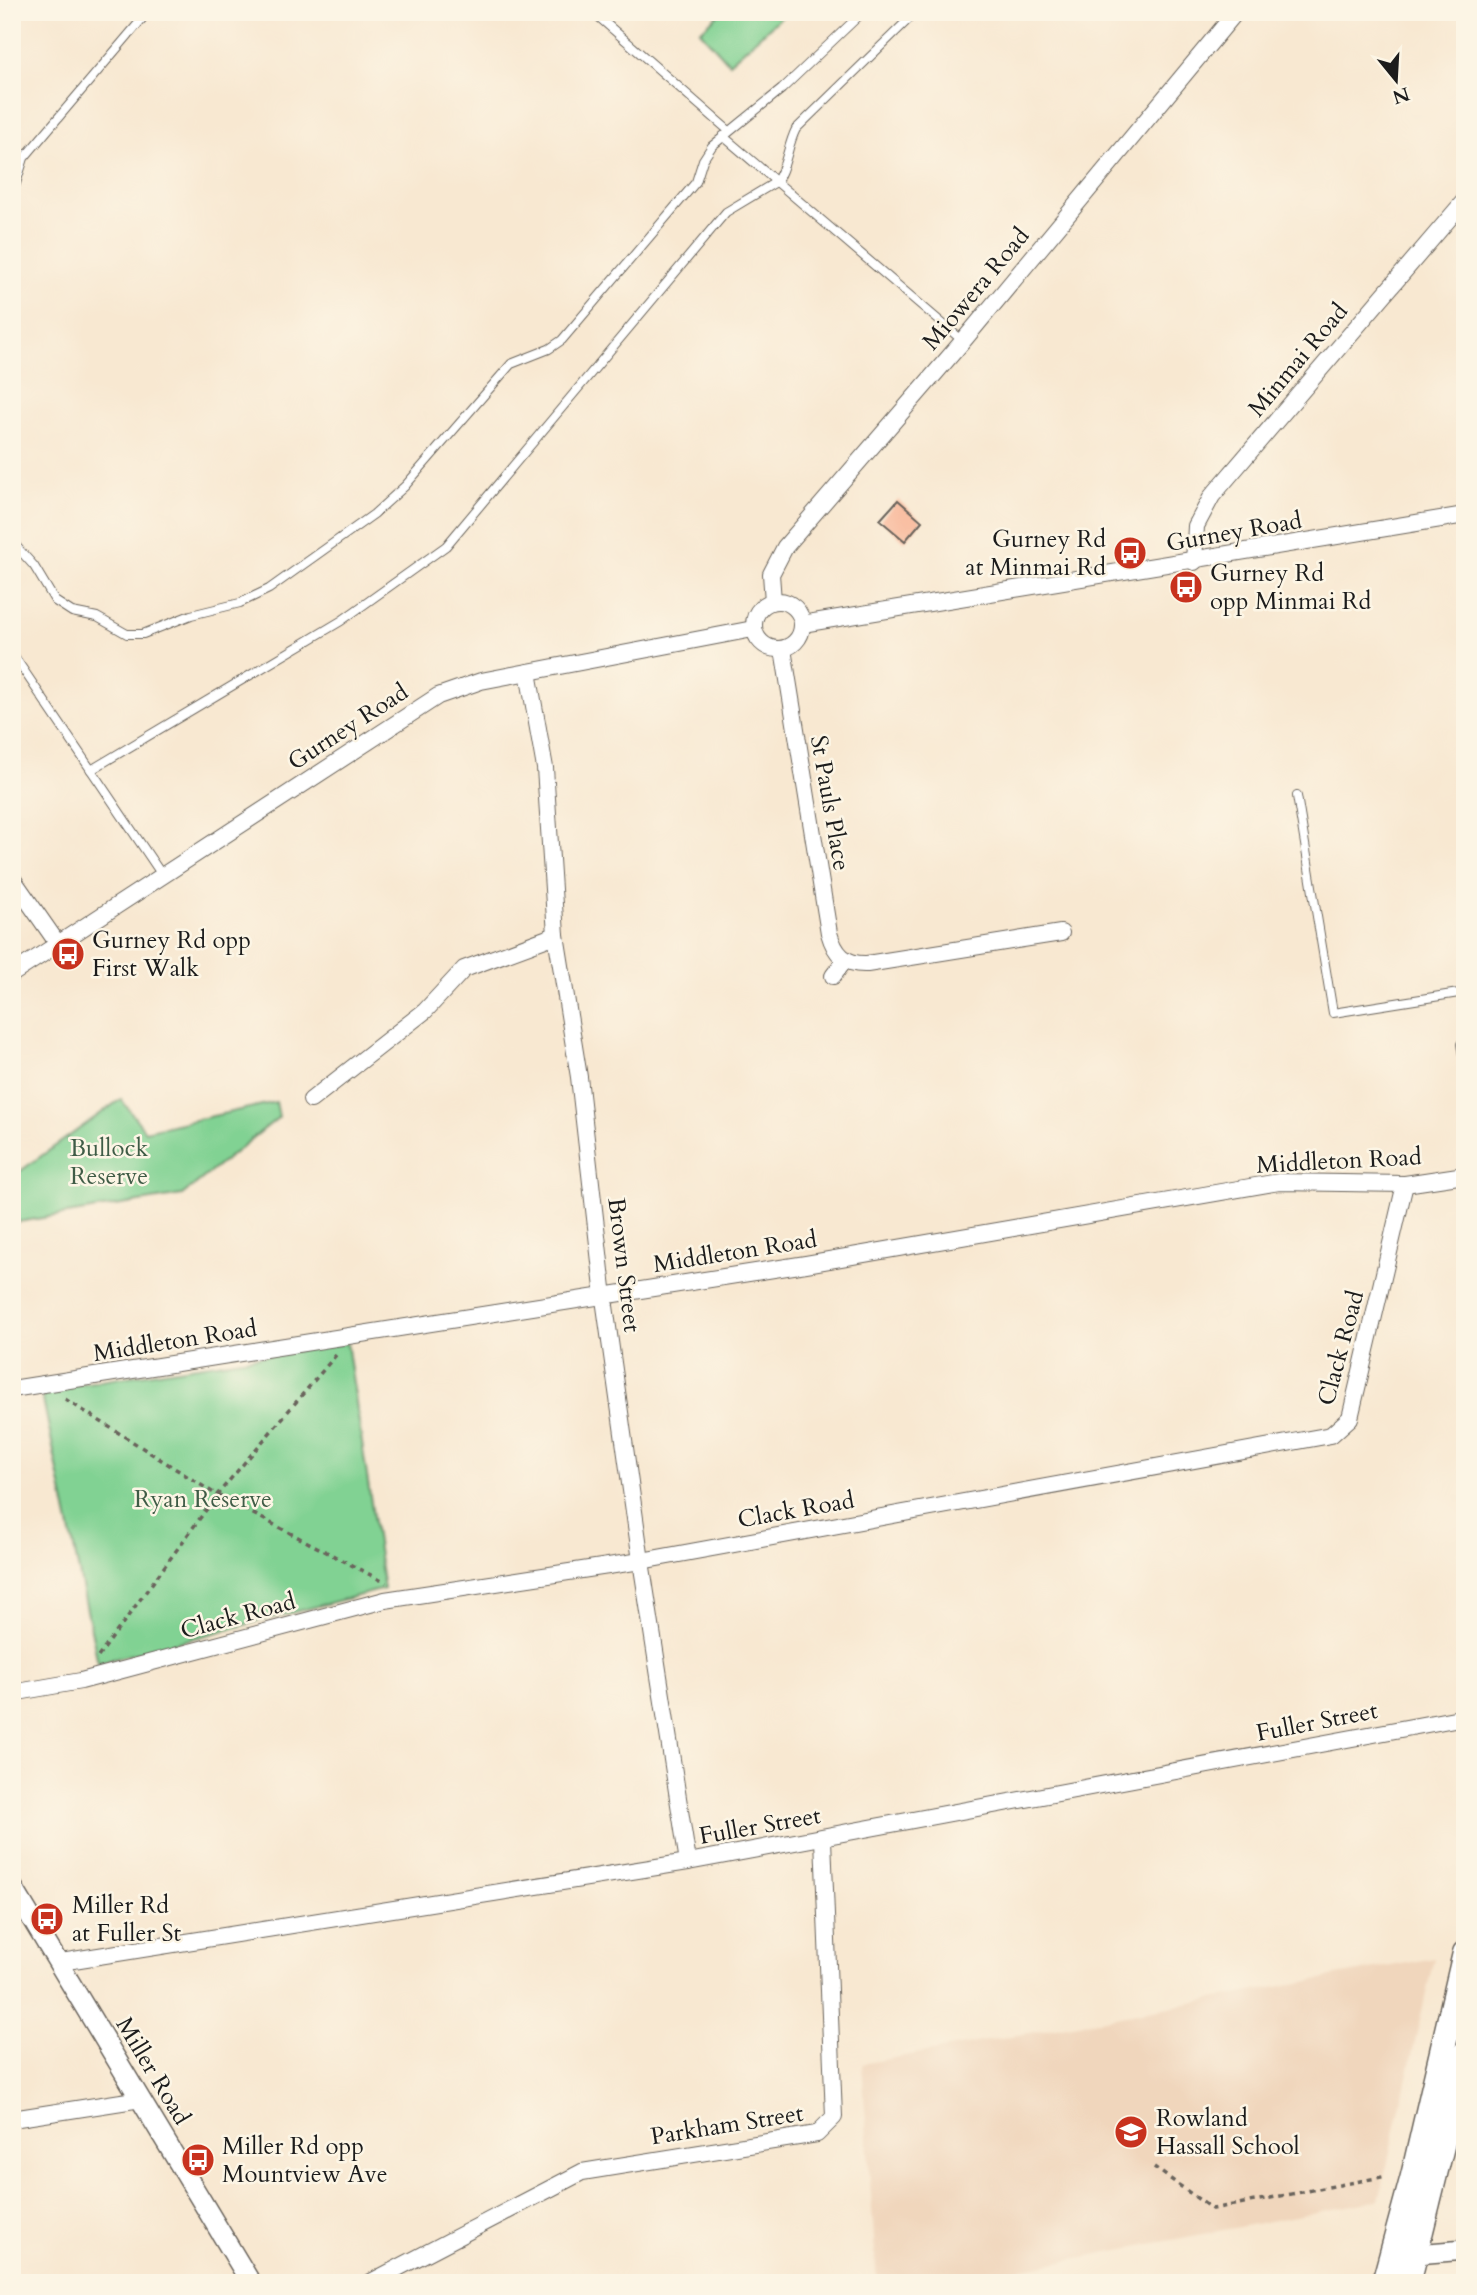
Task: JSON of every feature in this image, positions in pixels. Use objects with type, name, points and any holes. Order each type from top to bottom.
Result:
[{"type":"main road","points":[[1408,2283],[1403,2255],[1465,1953]]},
{"type":"main road","points":[[1384,2283],[1403,2255],[1465,2053]]},
{"type":"street","name":"Miowera Road","points":[[773,601],[771,574],[785,547],[963,341],[1236,12]]},
{"type":"street","name":"Minmai Road","points":[[1194,562],[1196,526],[1212,496],[1465,200]]},
{"type":"street","name":"Gurney Road","points":[[802,624],[1194,562],[1465,515]]},
{"type":"street","points":[[773,601],[782,601],[796,609],[802,624],[795,643],[775,650],[761,643],[753,629],[760,608],[773,601]]},
{"type":"street","name":"Gurney Road","points":[[12,974],[438,696],[481,681],[753,629]]},
{"type":"street","name":"St Pauls Place","points":[[783,649],[829,933],[836,952],[845,960]]},
{"type":"street","name":"Brown Street","points":[[528,672],[545,768],[556,935],[579,1077],[604,1296],[641,1561],[688,1862]]},
{"type":"street","points":[[12,878],[58,944]]},
{"type":"street","points":[[833,976],[845,960],[867,964],[1061,933]]},
{"type":"street","points":[[312,1100],[425,1011],[464,969],[556,935]]},
{"type":"street","name":"Middleton Road","points":[[12,1389],[604,1296],[1279,1182],[1405,1184],[1465,1175]]},
{"type":"street","name":"Clack Road","points":[[12,1693],[81,1681],[385,1600],[641,1561],[1331,1436],[1350,1418],[1405,1184]]},
{"type":"street","name":"Fuller Street","points":[[61,1962],[823,1839],[1465,1717]]},
{"type":"street","name":"Parkham Street","points":[[369,2283],[582,2172],[817,2134],[826,2126],[834,2118],[823,1839]]},
{"type":"street","name":"Miller Road","points":[[12,1886],[61,1962],[251,2283]]},
{"type":"street","points":[[12,2119],[141,2099]]},
{"type":"street","points":[[1403,2255],[1465,2250]]},
{"type":"lane","points":[[12,196],[24,158],[149,12]]},
{"type":"lane","points":[[593,12],[776,182],[963,341]]},
{"type":"lane","points":[[12,535],[16,546],[34,566],[55,601],[72,612],[97,617],[127,634],[143,634],[191,615],[259,594],[361,524],[394,497],[511,364],[549,349],[562,340],[696,182],[703,160],[726,133],[782,89],[863,12]]},
{"type":"lane","points":[[91,770],[341,621],[437,554],[726,212],[776,182],[781,175],[787,146],[796,129],[916,12]]},
{"type":"lane","points":[[12,653],[162,875]]},
{"type":"lane","points":[[1297,796],[1333,1013],[1465,992]]},
{"type":"lane","points":[[1465,1039],[1461,1044],[1465,1066]]},
{"type":"path","points":[[81,1681],[217,1495],[353,1336]]},
{"type":"path","points":[[43,1384],[217,1495],[409,1596]]},
{"type":"path","points":[[1154,2167],[1212,2208],[1387,2176]]},
{"type":"shaded area","name":"Rowland Hassall School","points":[[1434,1958],[1379,2200],[947,2283],[877,2283],[862,2064]]},
{"type":"green space","points":[[721,12],[787,12],[729,63],[700,31]]},
{"type":"green space","name":"Bullock Reserve","points":[[121,1099],[145,1131],[276,1102],[279,1117],[182,1195],[12,1223],[12,1177]]},
{"type":"green space","name":"Ryan Reserve","points":[[347,1343],[384,1589],[98,1663],[41,1390]]},
{"type":"building","points":[[898,500],[922,521],[905,541],[880,520]]},
{"type":"place","name":"Gurney Rd at Minmai Rd","points":[[1130,553]]},
{"type":"place","name":"Gurney Rd opp Minmai Rd","points":[[1186,587]]},
{"type":"place","name":"Gurney Rd opp First Walk","points":[[68,954]]},
{"type":"place","name":"Miller Rd at Fuller St","points":[[47,1919]]},
{"type":"place","name":"Rowland Hassall School","points":[[1131,2132]]},
{"type":"place","name":"Miller Rd opp Mountview Ave","points":[[198,2160]]}]
